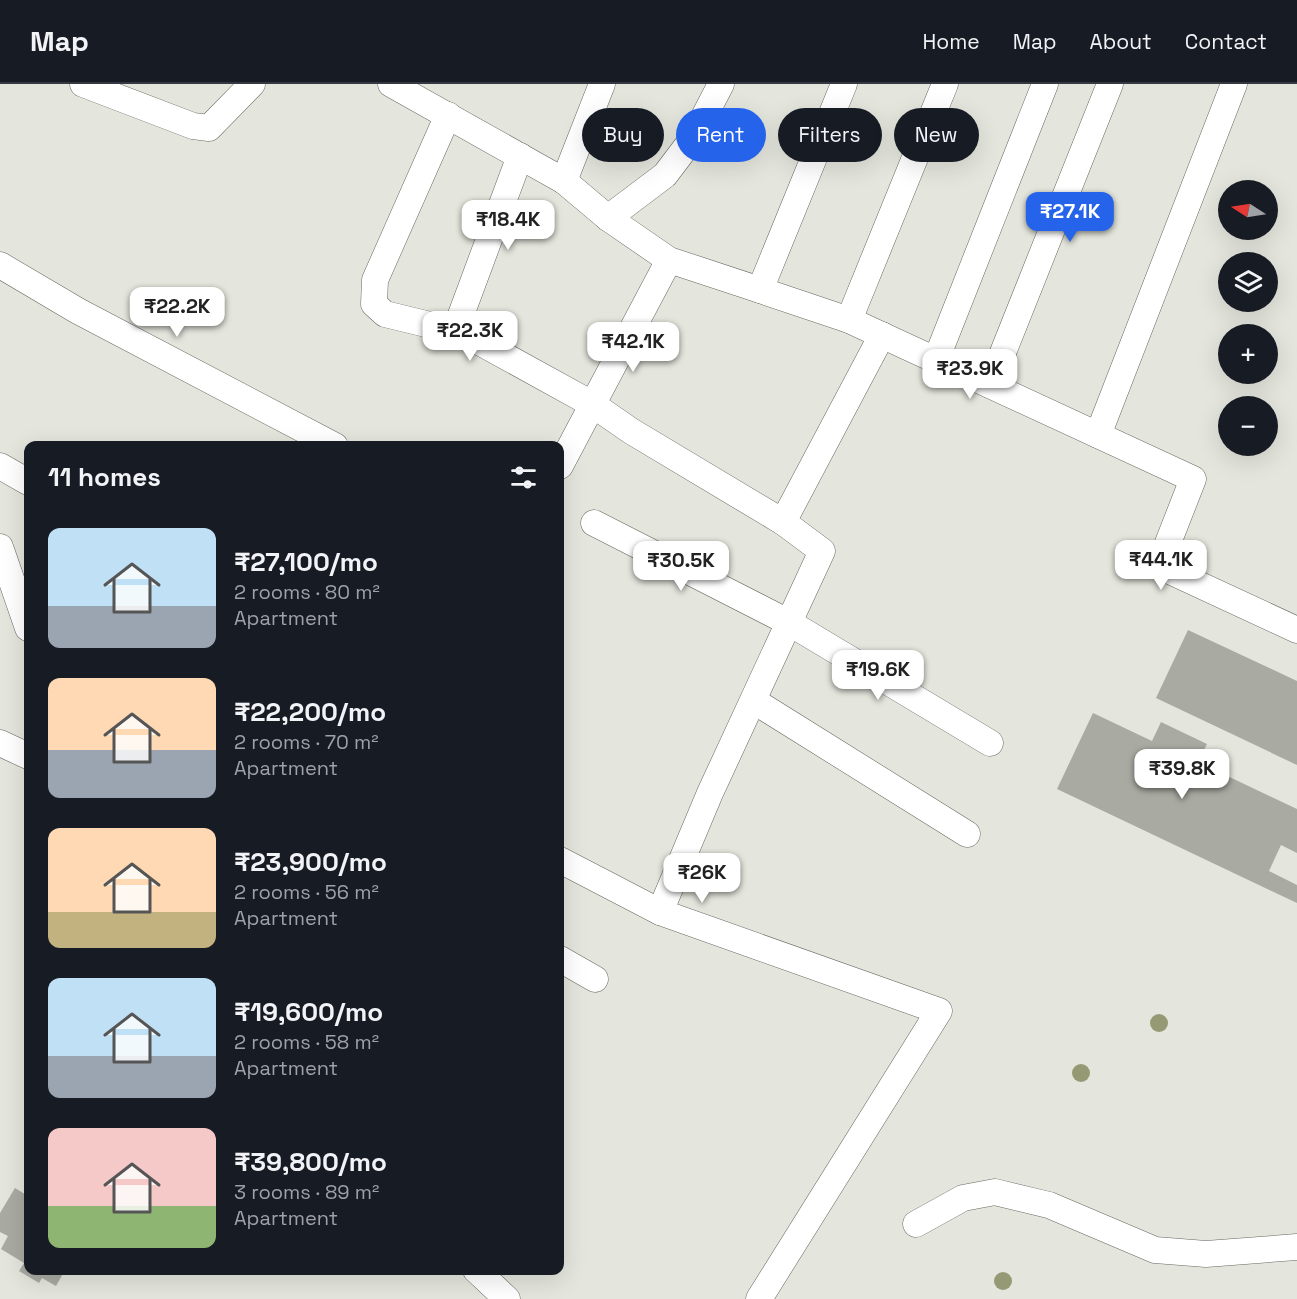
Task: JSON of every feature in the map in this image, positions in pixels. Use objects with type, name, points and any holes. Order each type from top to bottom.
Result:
[{"type":"street","points":[[82,84],[193,126],[209,128],[252,84]]},
{"type":"street","points":[[392,84],[419,91],[448,115],[564,181],[608,218],[669,260],[849,320],[1193,478],[1159,566],[1297,630]]},
{"type":"street","points":[[564,181],[602,84]]},
{"type":"street","points":[[608,218],[665,175],[693,138],[722,84]]},
{"type":"street","points":[[760,290],[844,84]]},
{"type":"street","points":[[849,320],[945,84]]},
{"type":"street","points":[[936,360],[1045,84]]},
{"type":"street","points":[[990,385],[1110,84]]},
{"type":"street","points":[[1098,435],[1234,84]]},
{"type":"street","points":[[448,115],[375,280],[374,304],[385,314],[463,333],[592,404],[630,431],[783,522],[822,551],[711,793],[660,912]]},
{"type":"street","points":[[455,331],[520,156]]},
{"type":"street","points":[[564,458],[669,260]]},
{"type":"street","points":[[0,265],[78,311],[324,441]]},
{"type":"street","points":[[783,522],[882,335]]},
{"type":"street","points":[[0,466],[24,480]]},
{"type":"street","points":[[594,522],[788,622],[990,743]]},
{"type":"street","points":[[12,564],[24,612]]},
{"type":"street","points":[[754,701],[967,834]]},
{"type":"street","points":[[0,743],[24,754]]},
{"type":"street","points":[[564,862],[660,912],[939,1011],[759,1299]]},
{"type":"street","points":[[564,961],[595,979]]},
{"type":"street","points":[[916,1224],[963,1198],[995,1192],[1048,1205],[1155,1250],[1206,1254],[1297,1247]]},
{"type":"street","points":[[481,1275],[507,1299]]},
{"type":"building","points":[[1188,630],[1297,681],[1297,765],[1156,698]]},
{"type":"building","points":[[1093,713],[1152,741],[1161,722],[1207,744],[1198,762],[1297,809],[1297,853],[1281,845],[1269,871],[1297,885],[1297,903],[1057,789]]},
{"type":"building","points":[[15,1188],[24,1194],[24,1263],[1,1249],[8,1236],[0,1232],[0,1213]]},
{"type":"building","points":[[24,1263],[24,1274],[19,1271]]},
{"type":"building","points":[[26,1275],[62,1275],[56,1286],[42,1278],[39,1283]]}]
